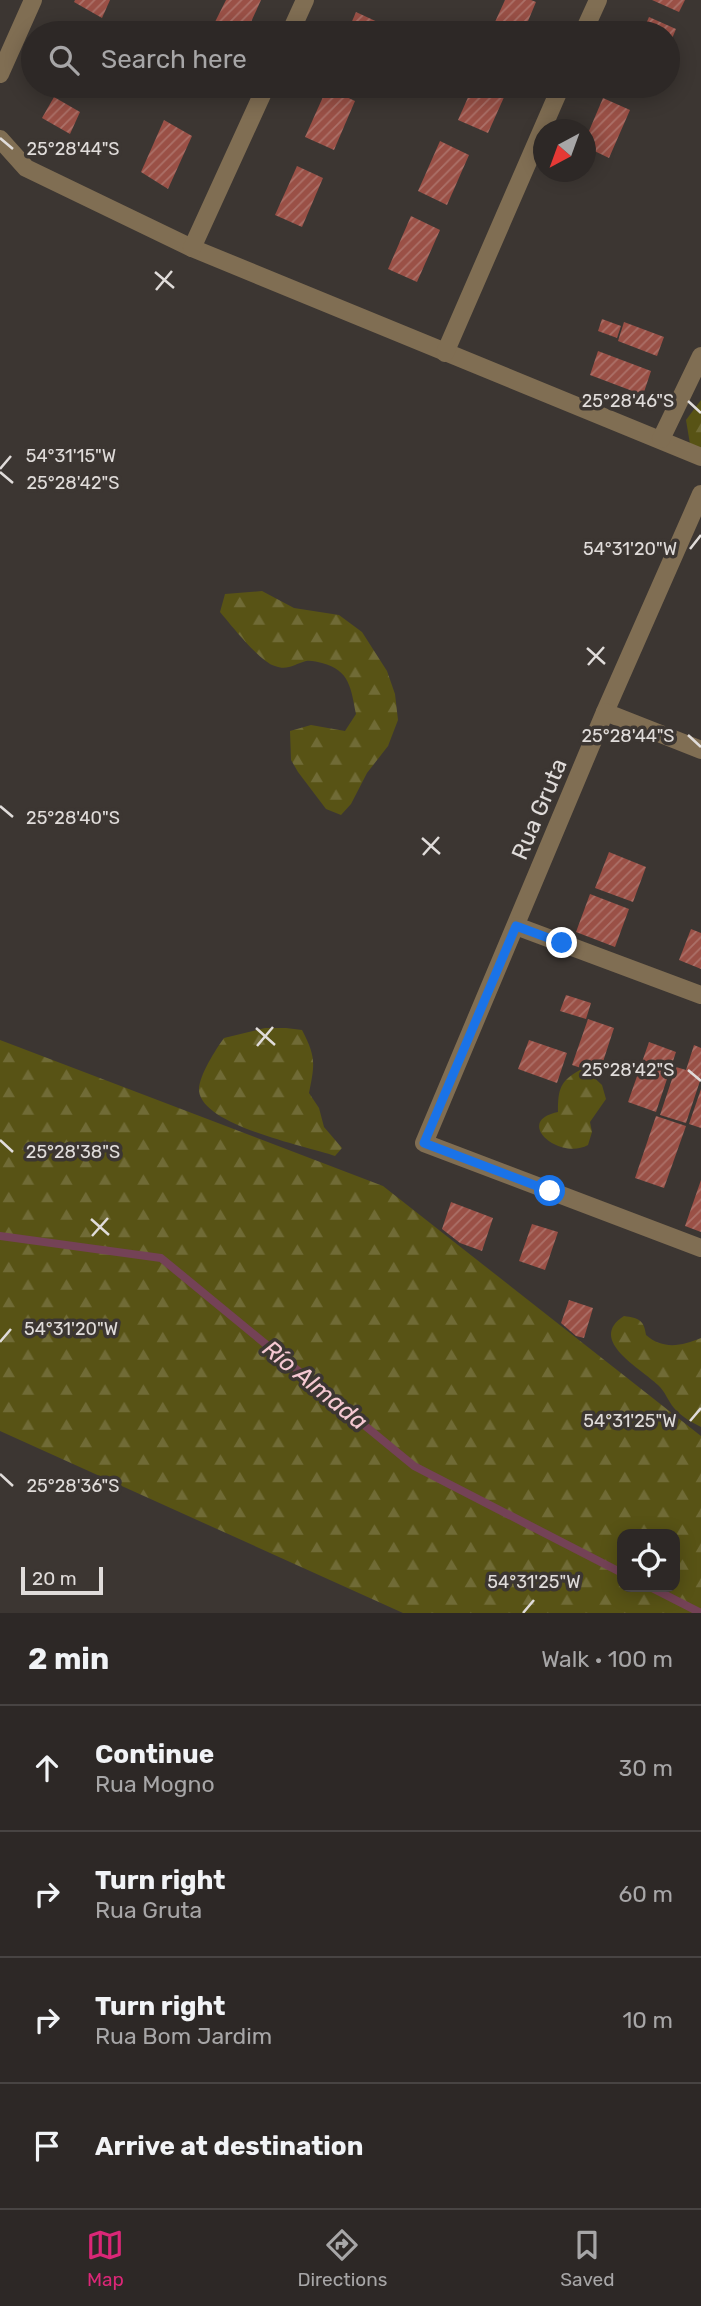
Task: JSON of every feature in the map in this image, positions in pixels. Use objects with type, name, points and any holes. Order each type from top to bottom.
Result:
[{"type":"street","points":[[24,21],[33,0]]},
{"type":"street","points":[[296,21],[306,0]]},
{"type":"street","points":[[588,21],[598,0]]},
{"type":"street","points":[[0,74],[21,27]]},
{"type":"street","points":[[192,248],[261,98]]},
{"type":"street","points":[[445,354],[556,98]]},
{"type":"street","points":[[0,139],[26,168],[192,248],[701,457]]},
{"type":"street","points":[[661,439],[701,356]]},
{"type":"street","name":"Rua Gruta","points":[[701,494],[605,712],[424,1143],[701,1248]]},
{"type":"street","points":[[605,712],[701,750]]},
{"type":"street","points":[[516,926],[701,995]]},
{"type":"green space","points":[[701,400],[701,452],[690,444],[686,420]]},
{"type":"green space","points":[[262,591],[294,608],[339,615],[362,632],[387,671],[395,694],[398,720],[388,746],[367,773],[351,804],[341,815],[326,809],[298,772],[291,760],[290,731],[311,725],[345,731],[356,714],[348,682],[338,670],[322,663],[308,661],[283,668],[269,663],[220,612],[225,594]]},
{"type":"green space","points":[[265,1028],[302,1030],[313,1060],[309,1093],[319,1108],[324,1127],[342,1148],[335,1156],[258,1133],[218,1115],[205,1103],[199,1091],[201,1078],[224,1038]]},
{"type":"green space","points":[[0,1040],[383,1186],[701,1436],[701,1613],[403,1613],[0,1431]]},
{"type":"green space","points":[[580,1070],[586,1070],[602,1085],[606,1099],[590,1122],[592,1132],[588,1145],[577,1149],[565,1148],[545,1138],[540,1131],[540,1123],[545,1117],[558,1112],[564,1082]]},
{"type":"green space","points":[[624,1316],[640,1321],[646,1335],[666,1345],[680,1345],[701,1338],[701,1427],[677,1411],[660,1387],[621,1354],[614,1344],[611,1335],[614,1325]]},
{"type":"building","points":[[110,0],[102,18],[74,2]]},
{"type":"building","points":[[226,0],[261,0],[251,21],[216,21]]},
{"type":"building","points":[[505,0],[536,2],[528,21],[495,21]]},
{"type":"building","points":[[652,0],[685,0],[679,12]]},
{"type":"building","points":[[356,12],[375,21],[352,21]]},
{"type":"building","points":[[53,98],[80,112],[70,134],[42,118]]},
{"type":"building","points":[[323,98],[349,98],[355,101],[334,150],[305,137]]},
{"type":"building","points":[[468,98],[504,98],[488,133],[458,120]]},
{"type":"building","points":[[603,98],[630,110],[609,158],[596,152],[594,119]]},
{"type":"building","points":[[164,120],[192,136],[168,189],[141,172]]},
{"type":"building","points":[[440,141],[469,155],[447,205],[418,191]]},
{"type":"building","points":[[297,166],[323,178],[302,227],[275,215]]},
{"type":"building","points":[[411,216],[440,230],[417,282],[388,269]]},
{"type":"building","points":[[602,319],[621,326],[617,338],[598,331]]},
{"type":"building","points":[[624,322],[664,337],[657,356],[618,341]]},
{"type":"building","points":[[598,351],[651,371],[643,395],[590,375]]},
{"type":"building","points":[[609,852],[646,867],[633,902],[595,888]]},
{"type":"building","points":[[590,894],[629,909],[615,947],[576,932]]},
{"type":"building","points":[[691,929],[701,933],[701,969],[679,960]]},
{"type":"building","points":[[566,995],[591,1003],[586,1019],[560,1011]]},
{"type":"building","points":[[588,1019],[614,1028],[599,1074],[572,1065]]},
{"type":"building","points":[[529,1040],[567,1053],[557,1083],[518,1069]]},
{"type":"building","points":[[649,1042],[676,1052],[656,1112],[628,1102]]},
{"type":"building","points":[[694,1045],[701,1048],[701,1078],[686,1123],[660,1115],[676,1067],[686,1070]]},
{"type":"building","points":[[701,1089],[701,1128],[689,1124]]},
{"type":"building","points":[[656,1116],[686,1126],[664,1188],[635,1178]]},
{"type":"building","points":[[701,1180],[701,1232],[685,1226]]},
{"type":"building","points":[[451,1202],[493,1218],[482,1251],[460,1243],[442,1229]]},
{"type":"building","points":[[532,1224],[558,1232],[545,1270],[519,1261]]},
{"type":"building","points":[[569,1300],[593,1308],[584,1338],[576,1336],[561,1323]]},
{"type":"waterway","name":"Río Almada","points":[[0,1236],[161,1258],[414,1466],[617,1570]]},
{"type":"waterway","name":"Río Almada","points":[[660,1592],[701,1613]]},
{"type":"route","points":[[550,1191],[424,1143],[516,926],[562,943]]}]
